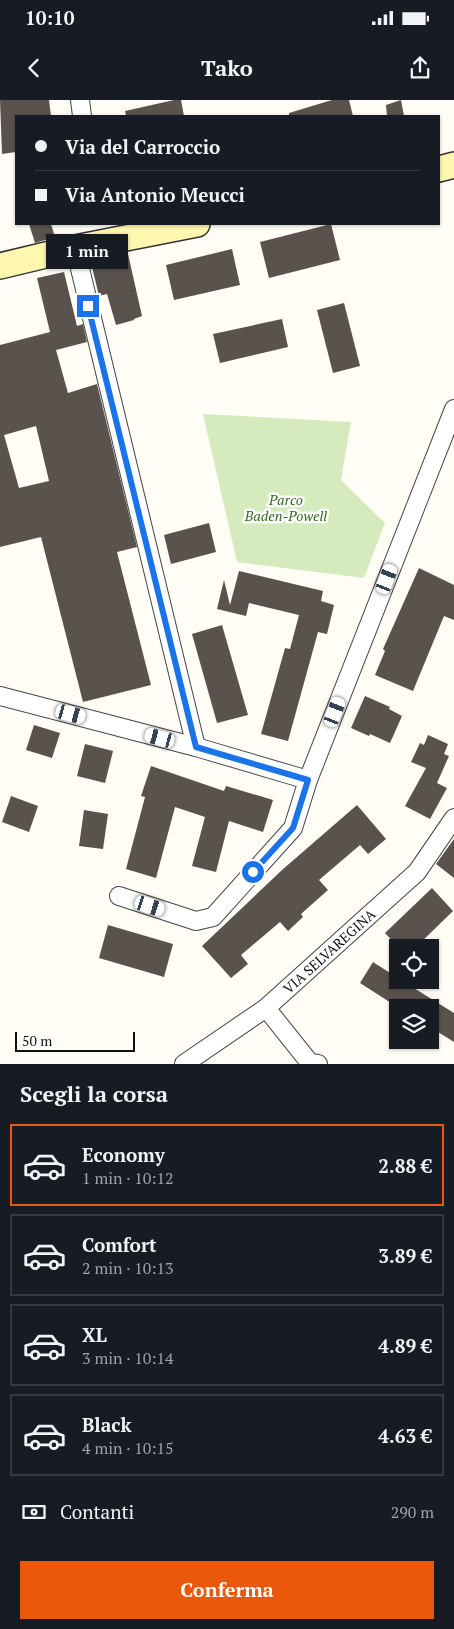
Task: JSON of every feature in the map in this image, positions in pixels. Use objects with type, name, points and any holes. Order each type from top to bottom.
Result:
[{"type":"main road","points":[[440,168],[454,165]]},
{"type":"main road","points":[[0,266],[74,248],[117,232],[187,225]]},
{"type":"street","points":[[80,100],[82,115]]},
{"type":"street","points":[[74,248],[196,747]]},
{"type":"street","points":[[119,896],[196,921],[213,917],[293,828],[308,780],[449,436],[454,409]]},
{"type":"street","points":[[0,696],[196,747],[308,780]]},
{"type":"street","name":"VIA SELVAREGINA","points":[[184,1064],[266,1008],[417,872],[454,818]]},
{"type":"street","points":[[266,1008],[310,1063],[318,1064]]},
{"type":"green space","name":"Parco Baden-Powell","points":[[203,414],[351,422],[341,480],[385,523],[364,578],[237,562]]},
{"type":"building","points":[[0,100],[49,100],[51,115],[15,115],[15,152],[2,154]]},
{"type":"building","points":[[181,100],[184,115],[126,115],[125,111]]},
{"type":"building","points":[[332,100],[349,100],[353,115],[289,115],[289,113]]},
{"type":"building","points":[[401,100],[404,115],[387,115],[386,105]]},
{"type":"building","points":[[29,225],[51,225],[55,237],[35,243]]},
{"type":"building","points":[[331,225],[340,260],[269,278],[260,242]]},
{"type":"building","points":[[232,249],[240,285],[174,300],[166,265]]},
{"type":"building","points":[[128,254],[142,316],[116,325],[107,294],[99,296],[91,263]]},
{"type":"building","points":[[64,272],[77,326],[83,324],[87,342],[56,350],[68,393],[97,384],[137,547],[117,552],[151,685],[83,702],[41,537],[0,547],[0,345],[50,332],[37,278]],"holes":[[[36,426],[49,481],[19,488],[4,435]]]},
{"type":"building","points":[[344,303],[360,366],[333,373],[317,310]]},
{"type":"building","points":[[282,319],[288,347],[220,363],[213,334]]},
{"type":"building","points":[[209,523],[216,552],[171,564],[164,535]]},
{"type":"building","points":[[419,568],[454,585],[454,620],[444,616],[413,691],[375,675],[385,651],[383,649]]},
{"type":"building","points":[[239,571],[323,591],[321,601],[334,605],[327,634],[318,632],[288,741],[261,734],[285,648],[290,649],[299,615],[249,603],[246,616],[217,609],[224,580],[230,605]]},
{"type":"building","points":[[222,625],[248,715],[217,723],[192,634]]},
{"type":"building","points":[[365,696],[390,707],[389,709],[402,716],[390,743],[351,728]]},
{"type":"building","points":[[34,725],[60,733],[52,758],[26,750]]},
{"type":"building","points":[[428,735],[448,744],[444,754],[449,756],[437,783],[447,788],[430,819],[405,806],[426,768],[411,762],[420,743],[424,745]]},
{"type":"building","points":[[85,744],[113,751],[105,783],[77,776]]},
{"type":"building","points":[[151,766],[224,791],[226,786],[273,800],[263,832],[229,821],[216,872],[192,866],[205,817],[175,807],[156,878],[126,869],[145,797],[141,796]]},
{"type":"building","points":[[11,796],[38,806],[29,832],[2,822]]},
{"type":"building","points":[[357,805],[386,839],[368,854],[360,845],[319,880],[328,890],[301,914],[303,917],[288,931],[280,922],[241,955],[248,964],[231,978],[202,946],[282,870]]},
{"type":"building","points":[[84,810],[108,814],[103,849],[79,846]]},
{"type":"building","points":[[454,839],[454,878],[436,864]]},
{"type":"building","points":[[432,888],[453,911],[424,939],[391,939],[385,933]]},
{"type":"building","points":[[108,925],[173,944],[164,977],[99,958]]},
{"type":"building","points":[[373,962],[389,972],[389,989],[415,989],[432,999],[389,999],[389,1002],[360,983]]},
{"type":"building","points":[[439,1004],[454,1013],[454,1042],[439,1033]]},
{"type":"route","points":[[88,306],[196,747],[308,780],[293,828],[253,872]]}]
